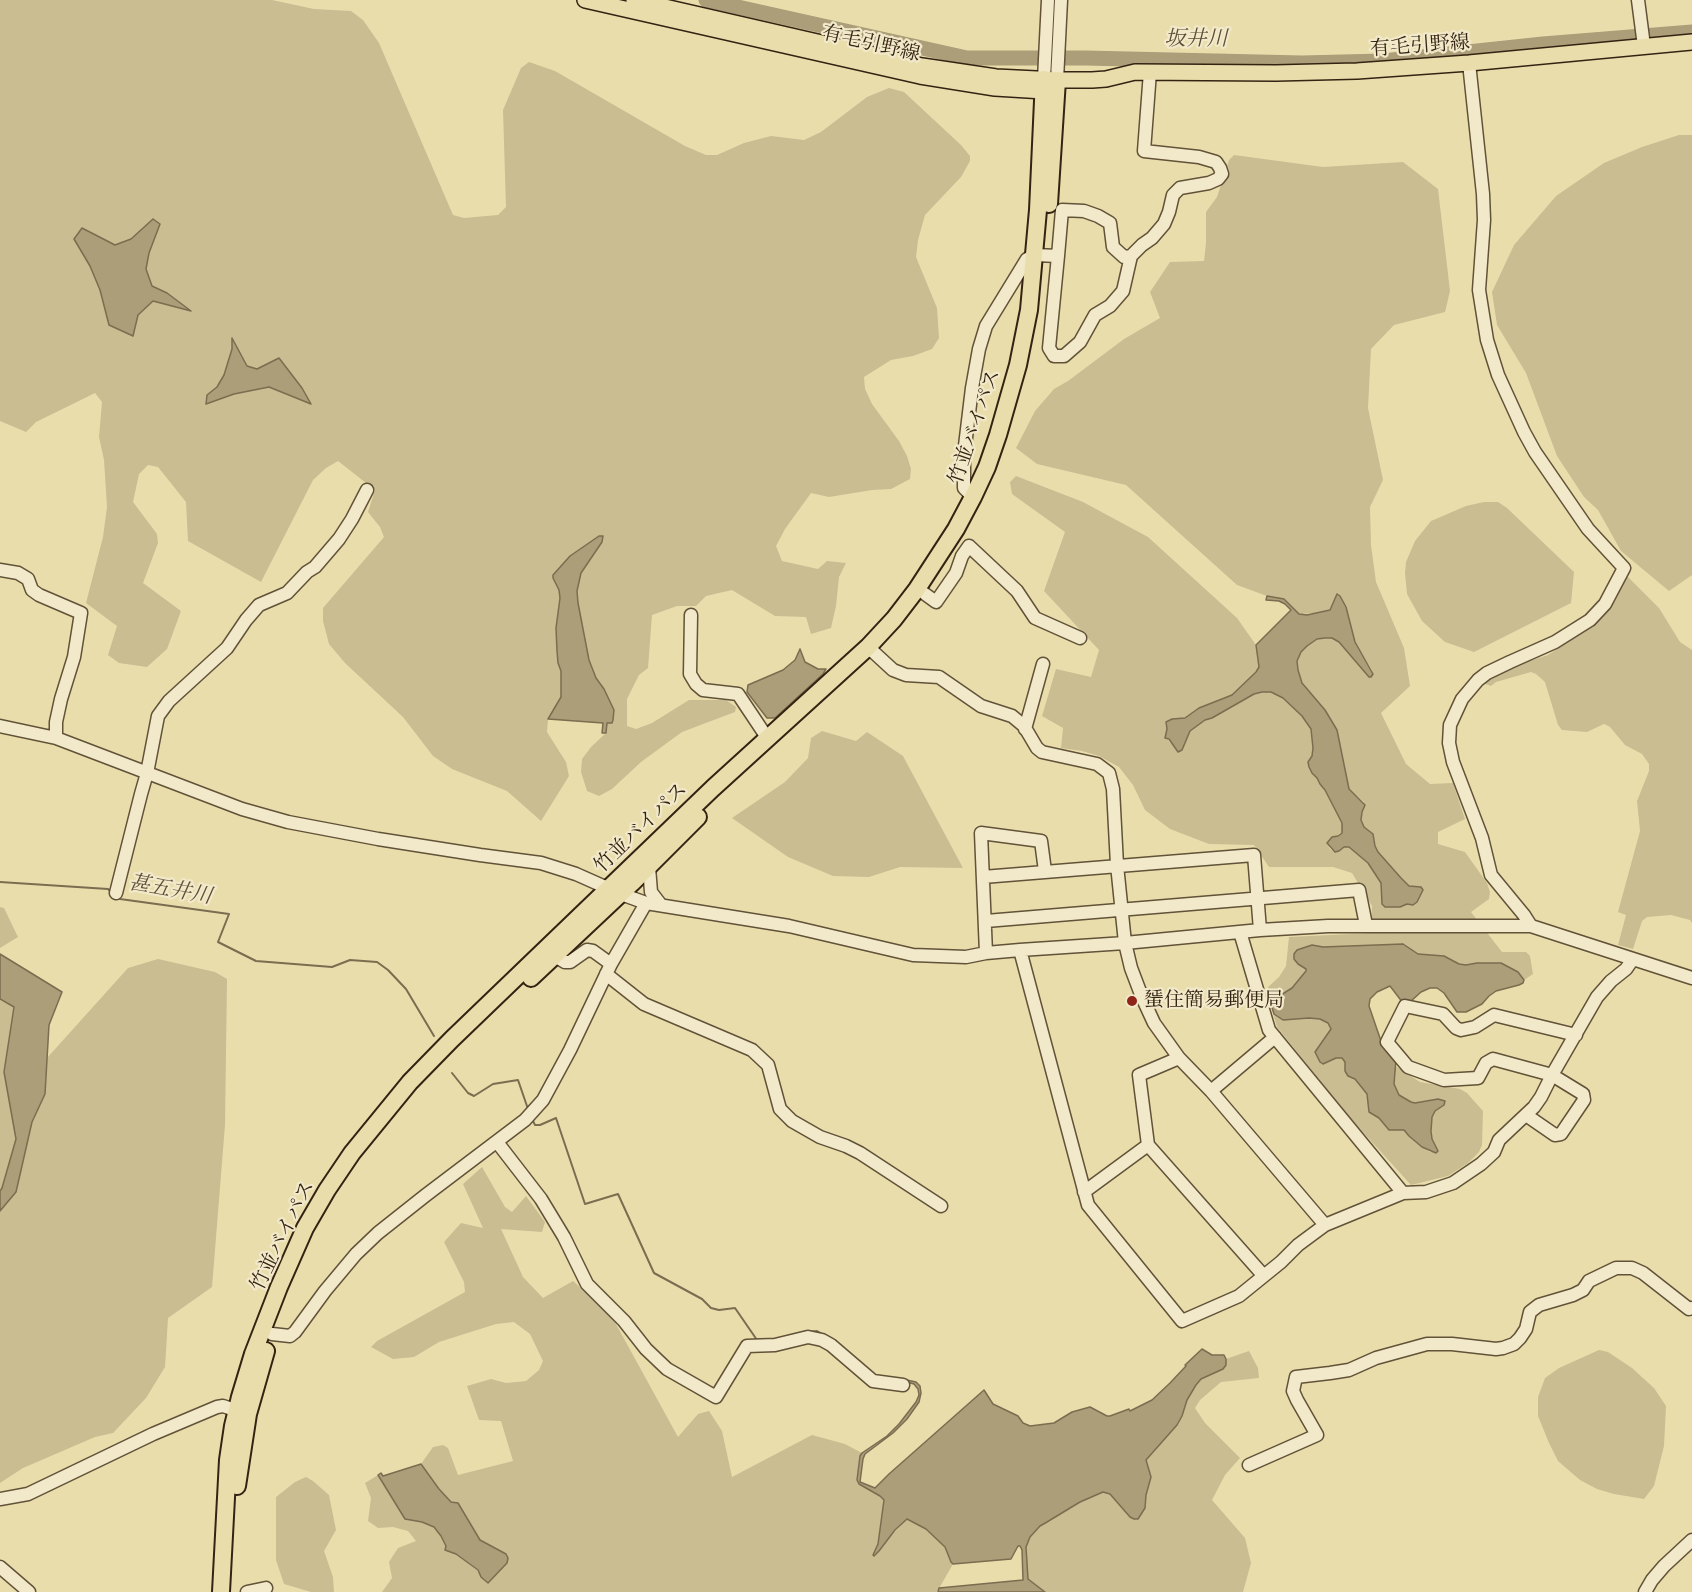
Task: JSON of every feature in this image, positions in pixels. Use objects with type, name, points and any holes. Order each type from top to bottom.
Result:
[{"type":"highway","name":"竹並バイパス","points":[[230,1592],[232,1533],[242,1412],[253,1354],[305,1228],[352,1153],[412,1079],[615,891],[649,867],[716,799],[808,716],[925,594],[960,540],[996,469],[1007,438],[1038,310],[1046,256],[1051,71]]},
{"type":"highway","name":"竹並バイパス","points":[[221,1592],[228,1460],[242,1412],[301,1261],[314,1232],[345,1179],[373,1140],[420,1084],[555,956],[713,788],[871,650],[917,589],[956,529],[987,467],[1018,366],[1029,310],[1046,256]]},
{"type":"main road","name":"有毛引野線","points":[[588,0],[920,76],[996,88],[1051,71]]},
{"type":"main road","name":"有毛引野線","points":[[634,0],[922,66],[996,77],[1051,71],[1092,80],[1135,72],[1326,73],[1469,63],[1644,39],[1692,42]]},
{"type":"street","points":[[1048,0],[1051,71]]},
{"type":"street","points":[[1051,71],[1061,0]]},
{"type":"street","points":[[1638,0],[1644,39]]},
{"type":"street","points":[[1469,63],[1483,194],[1484,220],[1479,290],[1487,340],[1498,375],[1535,452],[1588,529],[1624,568],[1605,604],[1590,620],[1555,642],[1487,673],[1462,699],[1450,725],[1449,743],[1453,762],[1482,838],[1491,875],[1531,927]]},
{"type":"street","points":[[1131,256],[1124,257],[1113,247],[1110,223],[1084,211],[1062,210],[1046,256],[1049,348],[1054,356],[1064,356],[1080,342],[1095,315],[1110,306],[1123,291],[1131,256],[1164,224],[1173,195],[1180,188],[1209,183],[1218,179],[1222,174],[1216,162],[1208,159],[1144,151],[1150,72]]},
{"type":"street","points":[[973,497],[964,488],[964,454],[979,349],[986,326],[1027,259],[1046,256]]},
{"type":"street","points":[[116,893],[147,773],[158,716],[169,701],[227,648],[259,605],[287,593],[315,567],[339,539],[367,490]]},
{"type":"street","points":[[925,594],[936,602],[956,573],[962,555],[969,546],[1017,591],[1035,618],[1080,638]]},
{"type":"street","points":[[0,570],[18,573],[28,579],[32,590],[39,595],[81,613],[74,657],[56,722],[56,738]]},
{"type":"street","points":[[691,615],[690,674],[696,684],[703,690],[738,694],[768,739]]},
{"type":"street","points":[[871,650],[893,670],[906,675],[939,678],[981,706],[1012,716],[1026,729],[1037,748],[1042,752],[1097,764],[1108,773],[1113,789],[1117,865],[1125,943],[1131,968],[1154,1023],[1179,1058],[1211,1090],[1325,1225]]},
{"type":"street","points":[[1026,729],[1043,664]]},
{"type":"street","points":[[0,726],[56,738],[242,810],[288,822],[378,839],[542,862],[646,903],[789,926],[914,955],[966,957],[986,953],[1260,930],[1366,925],[1531,927],[1692,978]]},
{"type":"street","points":[[986,953],[981,833],[1041,841],[1046,871]]},
{"type":"street","points":[[983,877],[1254,855],[1260,930]]},
{"type":"street","points":[[649,867],[651,892],[661,905]]},
{"type":"street","points":[[986,921],[1359,890],[1366,925]]},
{"type":"street","points":[[273,1334],[290,1336],[295,1332],[356,1254],[378,1233],[525,1120],[543,1100],[570,1050],[608,969],[646,903]]},
{"type":"street","points":[[1240,932],[1269,1030],[1403,1193]]},
{"type":"street","points":[[555,956],[565,962],[570,962],[586,950],[593,951],[644,1004],[752,1050],[768,1065],[780,1109],[792,1121],[820,1137],[860,1153],[942,1206]]},
{"type":"street","points":[[1020,950],[1088,1205],[1182,1321],[1239,1296],[1325,1225],[1403,1193],[1426,1192],[1453,1183],[1481,1164],[1494,1152],[1499,1140],[1526,1115],[1541,1097],[1596,997],[1626,969],[1633,958]]},
{"type":"street","points":[[1526,1115],[1555,1135],[1561,1134],[1584,1100],[1583,1094],[1552,1075],[1493,1059],[1486,1063],[1478,1078],[1444,1080],[1407,1067],[1387,1042],[1405,1006],[1443,1014],[1456,1028],[1461,1030],[1475,1027],[1494,1015],[1576,1035]]},
{"type":"street","points":[[1211,1090],[1275,1037]]},
{"type":"street","points":[[1179,1058],[1139,1075],[1148,1145],[1263,1275]]},
{"type":"street","points":[[497,1142],[547,1209],[564,1237],[586,1284],[624,1321],[645,1350],[667,1369],[716,1397],[747,1346],[775,1345],[808,1337],[831,1345],[873,1382],[903,1385]]},
{"type":"street","points":[[1084,1192],[1148,1145]]},
{"type":"street","points":[[1249,1465],[1317,1435],[1293,1391],[1296,1377],[1348,1370],[1376,1358],[1427,1344],[1503,1348],[1514,1344],[1520,1338],[1526,1329],[1530,1312],[1539,1305],[1583,1290],[1589,1281],[1616,1268],[1632,1268],[1643,1273],[1689,1309],[1692,1308]]},
{"type":"street","points":[[0,1499],[28,1494],[153,1434],[217,1407],[223,1406],[242,1412]]},
{"type":"street","points":[[1645,1592],[1664,1566],[1692,1540]]},
{"type":"street","points":[[0,1567],[29,1592]]},
{"type":"street","points":[[247,1592],[266,1588]]},
{"type":"shaded area","points":[[0,0],[272,0],[314,9],[351,11],[363,20],[379,43],[453,215],[464,218],[498,215],[506,207],[503,110],[521,68],[529,62],[555,71],[685,146],[706,155],[717,155],[744,143],[771,136],[804,140],[821,132],[867,97],[889,88],[904,92],[970,156],[970,161],[961,177],[925,215],[918,240],[916,257],[937,308],[939,338],[932,349],[913,356],[891,360],[864,377],[865,389],[872,404],[907,456],[911,469],[910,479],[891,489],[829,497],[811,493],[785,529],[776,546],[782,561],[818,569],[827,561],[846,563],[839,577],[831,628],[811,634],[806,617],[775,616],[732,590],[706,596],[696,606],[677,606],[652,615],[648,668],[639,675],[627,699],[627,726],[636,729],[652,723],[689,700],[726,700],[736,707],[735,712],[682,732],[641,762],[612,789],[599,796],[587,791],[581,772],[582,759],[606,733],[604,689],[596,678],[589,660],[577,591],[581,573],[602,542],[553,578],[560,598],[556,628],[558,663],[561,671],[561,697],[548,719],[547,732],[566,762],[569,776],[541,821],[507,791],[452,769],[433,756],[403,717],[345,663],[329,644],[323,621],[323,608],[384,537],[380,527],[368,512],[375,490],[338,461],[313,480],[261,582],[188,541],[186,502],[158,467],[148,465],[139,474],[133,502],[157,534],[158,543],[143,583],[181,611],[167,649],[147,667],[119,663],[108,655],[117,626],[86,603],[103,537],[107,507],[104,460],[99,437],[102,402],[95,393],[36,422],[26,432],[0,421]],"holes":[[[153,220],[160,224],[149,253],[146,270],[152,286],[167,293],[189,310],[153,301],[138,315],[100,290],[90,266],[74,239],[82,228],[115,245],[130,239]],[[232,339],[247,366],[257,369],[279,358],[302,388],[310,403],[269,387],[234,394],[206,404],[207,395],[217,387],[224,375],[232,349]]]},
{"type":"shaded area","points":[[1679,135],[1692,135],[1692,575],[1669,591],[1621,551],[1598,510],[1584,497],[1557,456],[1526,373],[1497,325],[1492,292],[1514,245],[1556,196],[1604,163]]},
{"type":"shaded area","points":[[1234,155],[1323,167],[1403,162],[1438,189],[1450,291],[1445,312],[1394,325],[1371,349],[1368,408],[1383,480],[1370,507],[1371,545],[1376,582],[1404,648],[1410,686],[1381,713],[1406,764],[1430,784],[1453,783],[1465,819],[1438,832],[1438,844],[1465,852],[1487,883],[1490,892],[1489,899],[1471,912],[1502,952],[1526,952],[1530,956],[1533,974],[1524,980],[1522,976],[1477,963],[1459,964],[1444,956],[1418,954],[1403,944],[1323,947],[1312,945],[1298,964],[1307,969],[1306,971],[1292,988],[1280,995],[1299,1019],[1321,1019],[1328,1023],[1331,1029],[1329,1062],[1342,1058],[1348,1076],[1355,1079],[1367,1094],[1373,1115],[1394,1131],[1404,1130],[1430,1152],[1438,1151],[1432,1139],[1431,1124],[1435,1111],[1444,1105],[1442,1100],[1415,1103],[1399,1095],[1394,1084],[1395,1066],[1420,1082],[1460,1089],[1467,1093],[1483,1111],[1482,1145],[1479,1152],[1468,1163],[1448,1176],[1411,1185],[1351,1119],[1277,1027],[1266,989],[1279,977],[1286,966],[1289,937],[1371,933],[1372,906],[1352,873],[1333,867],[1269,867],[1254,845],[1209,844],[1170,829],[1145,810],[1133,785],[1119,767],[1099,756],[1061,748],[1063,728],[1042,716],[1056,669],[1091,677],[1099,650],[1044,591],[1065,532],[1012,494],[1010,482],[1016,476],[1083,502],[1148,537],[1237,618],[1256,645],[1259,668],[1232,695],[1199,708],[1185,718],[1172,719],[1165,736],[1176,749],[1186,743],[1190,731],[1205,720],[1254,694],[1271,692],[1283,698],[1302,716],[1311,729],[1313,748],[1308,762],[1312,773],[1325,790],[1342,823],[1342,832],[1327,843],[1330,849],[1335,852],[1349,847],[1368,863],[1381,883],[1381,900],[1400,907],[1423,890],[1421,887],[1409,886],[1378,852],[1375,840],[1361,820],[1364,802],[1349,789],[1340,744],[1325,710],[1302,683],[1298,670],[1297,661],[1307,646],[1317,639],[1332,638],[1339,641],[1371,677],[1372,670],[1355,642],[1346,607],[1332,607],[1330,610],[1319,613],[1299,614],[1284,599],[1267,596],[1237,585],[1126,485],[1037,464],[1016,448],[1035,411],[1054,389],[1124,339],[1160,318],[1150,292],[1170,262],[1204,261],[1206,212],[1217,197],[1229,160]]},
{"type":"shaded area","points":[[153,219],[160,224],[149,253],[146,269],[152,286],[167,293],[191,311],[153,301],[138,315],[133,336],[109,325],[100,290],[90,266],[74,239],[82,228],[115,245],[131,239]]},
{"type":"shaded area","points":[[232,338],[247,366],[257,369],[279,358],[311,404],[269,387],[234,394],[206,404],[207,395],[217,387],[224,375],[232,349]]},
{"type":"shaded area","points":[[1498,502],[1507,508],[1574,572],[1571,603],[1474,652],[1445,642],[1422,621],[1407,594],[1405,573],[1406,562],[1415,541],[1431,521],[1466,506]]},
{"type":"shaded area","points":[[599,536],[603,536],[602,542],[581,573],[577,591],[589,660],[614,710],[612,723],[607,723],[606,733],[602,733],[603,723],[548,719],[561,697],[561,671],[558,663],[556,628],[560,598],[553,575],[570,556]]},
{"type":"shaded area","points":[[1627,576],[1659,608],[1680,642],[1692,650],[1692,923],[1690,920],[1671,915],[1647,917],[1642,921],[1633,949],[1618,945],[1626,915],[1618,912],[1640,831],[1637,801],[1649,771],[1649,764],[1642,754],[1625,745],[1610,727],[1604,724],[1587,732],[1562,730],[1558,725],[1545,682],[1536,674],[1531,672],[1496,682],[1491,686],[1483,683],[1500,671],[1548,655],[1590,628],[1614,603]]},
{"type":"shaded area","points":[[1337,594],[1346,607],[1355,642],[1373,674],[1369,677],[1339,642],[1332,638],[1317,639],[1307,646],[1297,661],[1298,670],[1302,683],[1325,710],[1337,730],[1349,789],[1365,805],[1361,820],[1364,827],[1373,834],[1378,852],[1409,886],[1421,887],[1423,890],[1413,905],[1385,907],[1382,904],[1381,883],[1368,863],[1349,847],[1335,852],[1327,843],[1332,837],[1342,833],[1342,823],[1325,790],[1309,767],[1308,762],[1313,748],[1311,729],[1302,716],[1283,698],[1271,692],[1254,694],[1205,720],[1190,731],[1182,750],[1178,752],[1169,739],[1165,738],[1166,722],[1185,718],[1199,708],[1232,695],[1256,672],[1259,667],[1256,645],[1291,610],[1279,601],[1266,600],[1267,596],[1284,599],[1299,614],[1307,615],[1330,610]]},
{"type":"shaded area","points":[[800,649],[805,662],[818,669],[826,669],[775,718],[767,718],[747,692],[748,685],[783,670],[795,660]]},
{"type":"shaded area","points":[[822,731],[856,741],[867,732],[903,756],[963,868],[900,867],[869,877],[833,876],[788,857],[732,818],[785,782],[808,758],[811,738]]},
{"type":"shaded area","points":[[0,907],[4,908],[18,937],[0,948]]},
{"type":"shaded area","points":[[1403,944],[1418,954],[1444,956],[1459,964],[1501,963],[1518,972],[1524,980],[1519,985],[1496,991],[1482,1004],[1466,1012],[1457,1012],[1444,993],[1437,988],[1430,988],[1421,992],[1410,1002],[1403,1003],[1390,986],[1377,992],[1370,999],[1369,1006],[1382,1044],[1396,1059],[1394,1084],[1399,1095],[1415,1103],[1438,1099],[1445,1101],[1432,1117],[1431,1131],[1438,1151],[1436,1153],[1422,1147],[1404,1130],[1389,1130],[1379,1118],[1369,1112],[1367,1094],[1355,1079],[1348,1076],[1342,1058],[1336,1058],[1323,1064],[1320,1062],[1315,1052],[1331,1029],[1328,1023],[1320,1019],[1309,1018],[1283,1020],[1274,1014],[1271,1004],[1292,988],[1306,971],[1294,959],[1297,950],[1312,945],[1323,947]]},
{"type":"shaded area","points":[[0,954],[62,992],[49,1025],[45,1094],[32,1122],[16,1192],[0,1211],[0,1191],[16,1139],[4,1072],[14,1007],[0,999]]},
{"type":"shaded area","points":[[158,959],[215,972],[227,979],[225,1125],[212,1287],[168,1318],[165,1367],[146,1398],[113,1433],[95,1437],[23,1468],[0,1483],[0,1211],[16,1192],[32,1122],[45,1094],[47,1058],[128,968]]},
{"type":"shaded area","points":[[0,999],[14,1007],[4,1072],[16,1139],[0,1191]]},
{"type":"shaded area","points":[[482,1167],[505,1207],[512,1212],[526,1196],[545,1222],[542,1232],[501,1229],[523,1277],[543,1298],[573,1281],[611,1315],[678,1437],[698,1414],[709,1411],[722,1431],[732,1477],[812,1435],[845,1444],[862,1453],[859,1484],[884,1500],[878,1544],[873,1555],[907,1519],[926,1529],[945,1547],[953,1564],[937,1592],[382,1592],[392,1578],[389,1562],[398,1548],[416,1541],[408,1531],[393,1527],[378,1528],[368,1521],[371,1498],[365,1483],[378,1475],[405,1519],[434,1527],[446,1546],[445,1550],[456,1554],[478,1571],[481,1577],[506,1554],[480,1540],[421,1464],[433,1447],[443,1445],[448,1448],[458,1475],[513,1461],[501,1421],[479,1420],[467,1386],[491,1379],[506,1383],[526,1381],[539,1370],[543,1361],[530,1334],[514,1322],[496,1324],[439,1342],[414,1357],[393,1359],[371,1347],[377,1341],[465,1292],[464,1282],[444,1242],[461,1223],[483,1228],[463,1184]]},
{"type":"shaded area","points":[[1202,1349],[1212,1355],[1224,1355],[1226,1365],[1223,1369],[1201,1379],[1187,1400],[1177,1425],[1146,1460],[1151,1477],[1145,1508],[1138,1519],[1130,1517],[1110,1494],[1103,1492],[1080,1502],[1040,1526],[1030,1537],[1026,1547],[1028,1579],[1045,1592],[938,1592],[939,1588],[1023,1580],[1022,1550],[1018,1546],[1011,1559],[953,1564],[945,1547],[926,1529],[907,1519],[873,1555],[878,1544],[884,1500],[859,1484],[857,1480],[860,1456],[887,1436],[916,1402],[919,1395],[918,1389],[907,1380],[916,1382],[920,1386],[919,1402],[907,1419],[893,1433],[865,1454],[863,1459],[860,1482],[875,1488],[984,1390],[993,1404],[1018,1416],[1023,1423],[1030,1426],[1054,1423],[1072,1412],[1090,1407],[1110,1416],[1129,1409],[1130,1411],[1152,1400]]},
{"type":"shaded area","points":[[1599,1350],[1608,1352],[1632,1368],[1654,1388],[1666,1406],[1664,1446],[1654,1486],[1644,1499],[1597,1489],[1580,1480],[1558,1461],[1538,1416],[1538,1397],[1545,1378],[1559,1368]]},
{"type":"shaded area","points":[[1249,1351],[1258,1368],[1259,1378],[1221,1382],[1200,1400],[1195,1408],[1205,1423],[1240,1458],[1225,1475],[1212,1500],[1245,1538],[1251,1563],[1243,1592],[1045,1592],[1028,1579],[1026,1547],[1030,1537],[1040,1526],[1080,1502],[1103,1492],[1110,1493],[1130,1517],[1145,1508],[1151,1477],[1146,1460],[1177,1425],[1187,1400],[1201,1379],[1226,1365],[1226,1359]]},
{"type":"shaded area","points":[[421,1464],[451,1502],[458,1503],[480,1540],[506,1554],[507,1563],[488,1583],[481,1577],[478,1570],[456,1554],[445,1550],[446,1546],[434,1527],[405,1519],[378,1475],[381,1473],[383,1476]]},
{"type":"shaded area","points":[[306,1477],[329,1495],[336,1530],[324,1551],[333,1577],[334,1592],[311,1592],[284,1584],[276,1560],[276,1497],[295,1482]]},
{"type":"waterway","name":"坂井川","points":[[706,0],[967,58],[1302,63],[1383,61],[1543,44],[1692,32]]},
{"type":"waterway","name":"甚五井川","points":[[0,882],[108,889],[111,892]]},
{"type":"waterway","name":"甚五井川","points":[[118,897],[229,914],[218,942],[256,961],[332,967],[350,960],[377,962],[406,989],[434,1036]]},
{"type":"waterway","name":"甚五井川","points":[[452,1073],[468,1093],[474,1096],[493,1084],[518,1080],[528,1109]]},
{"type":"waterway","name":"甚五井川","points":[[532,1119],[535,1125],[540,1125],[556,1118],[585,1204],[618,1194],[654,1273],[702,1299],[711,1308],[719,1310],[735,1308],[757,1340]]},
{"type":"waterway","name":"甚五井川","points":[[809,1332],[817,1331],[826,1336]]},
{"type":"place","name":"蜑住簡易郵便局","points":[[1132,1001]]}]
